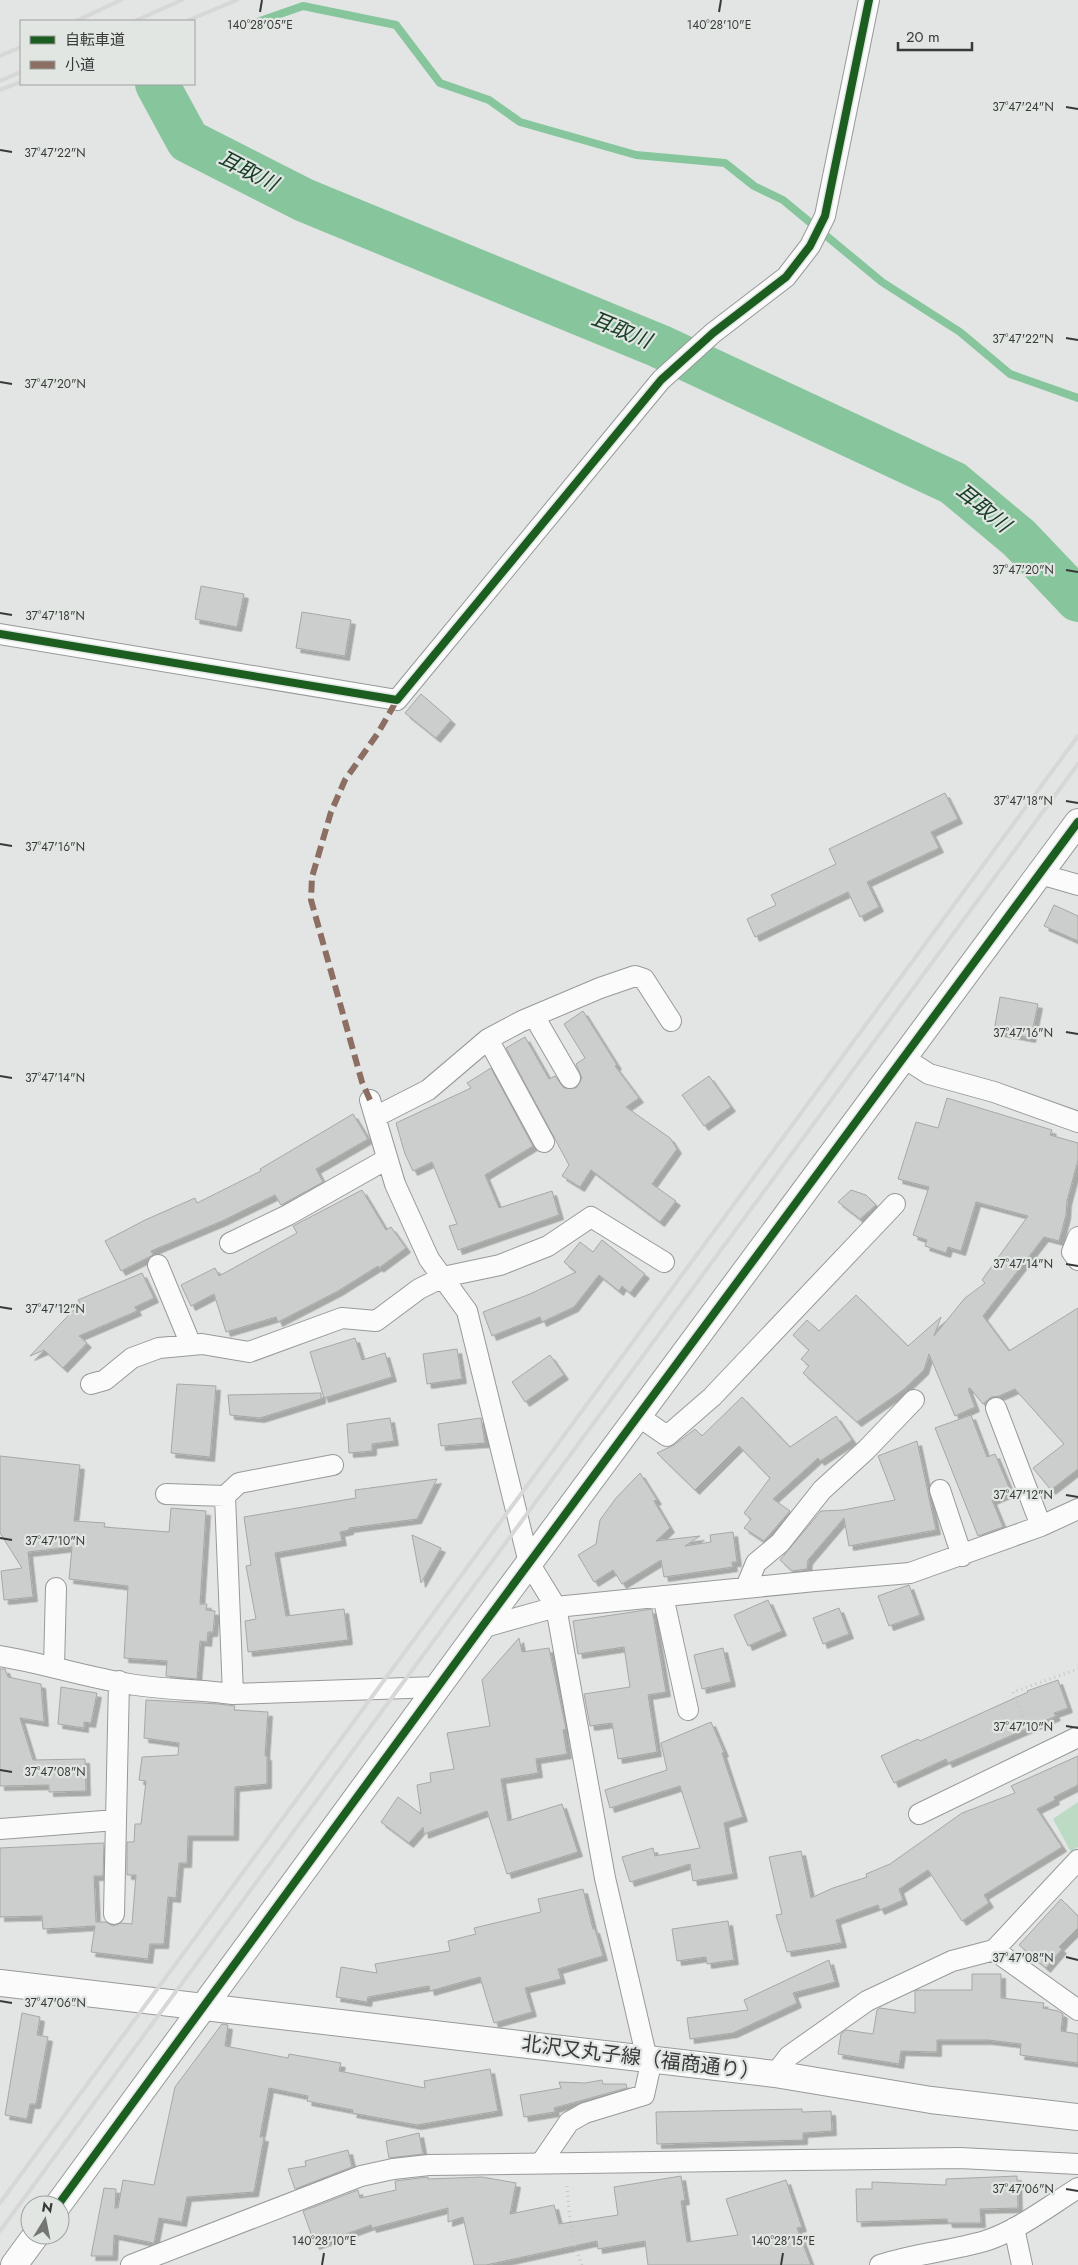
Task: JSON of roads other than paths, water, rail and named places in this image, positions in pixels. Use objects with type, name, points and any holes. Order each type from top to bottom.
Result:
[{"type":"street","points":[[0,634],[397,700],[661,380],[713,333],[786,277],[810,246],[825,216],[868,0]]},
{"type":"street","points":[[65,2195],[437,1687],[1078,822]]},
{"type":"street","points":[[1040,874],[1078,885]]},
{"type":"street","points":[[541,2163],[569,2122],[585,2113],[644,2095],[649,2059],[605,1878],[556,1607],[529,1563],[467,1311],[429,1259],[395,1184],[373,1109],[428,1090],[488,1039],[534,1016],[600,988],[635,976],[644,979],[671,1021]]},
{"type":"street","points":[[534,1016],[570,1078]]},
{"type":"street","points":[[488,1039],[544,1142]]},
{"type":"street","points":[[904,1058],[928,1074],[994,1092],[1078,1122]]},
{"type":"street","points":[[230,1243],[288,1215],[388,1159]]},
{"type":"street","points":[[638,1416],[667,1436],[712,1397],[895,1204]]},
{"type":"street","points":[[91,1384],[105,1380],[132,1358],[160,1348],[202,1344],[249,1352],[342,1318],[376,1320],[419,1289],[443,1277],[500,1264],[548,1246],[591,1217],[664,1262]]},
{"type":"street","points":[[1078,1237],[1072,1252],[1078,1260]]},
{"type":"street","points":[[158,1265],[191,1345]]},
{"type":"street","points":[[746,1588],[756,1563],[780,1543],[822,1490],[866,1450],[914,1400]]},
{"type":"street","points":[[996,1408],[1041,1526]]},
{"type":"street","points":[[166,1494],[225,1496],[239,1483],[333,1465]]},
{"type":"street","points":[[940,1490],[962,1556]]},
{"type":"street","points":[[225,1496],[233,1694]]},
{"type":"street","points":[[481,1628],[556,1607],[910,1573],[962,1556],[1041,1526],[1078,1509]]},
{"type":"street","points":[[54,1666],[56,1588]]},
{"type":"street","points":[[663,1596],[688,1710]]},
{"type":"street","points":[[0,1656],[119,1681],[233,1694],[437,1687]]},
{"type":"street","points":[[114,1914],[119,1681]]},
{"type":"street","points":[[919,1814],[1078,1737]]},
{"type":"street","points":[[0,1829],[116,1820]]},
{"type":"street","points":[[775,2074],[789,2056],[867,2000],[952,1962],[994,1950],[1078,1860]]},
{"type":"street","points":[[994,1950],[1078,2010]]},
{"type":"street","name":"北沢又丸子線（福商通り）","points":[[0,1983],[775,2074],[931,2100],[1078,2117]]},
{"type":"street","points":[[131,2265],[361,2176],[393,2169],[429,2165],[960,2158],[1078,2164]]},
{"type":"street","points":[[880,2265],[904,2257],[985,2241],[1014,2228],[1078,2188]]},
{"type":"street","points":[[1014,2228],[1022,2265]]},
{"type":"street","points":[[14,2265],[29,2245]]},
{"type":"waterway","points":[[260,21],[303,6],[396,25],[440,83],[489,100],[520,122],[636,155],[725,163],[754,186],[783,200],[882,282],[960,332],[1010,374],[1078,398]]},
{"type":"waterway","name":"耳取川","points":[[158,85],[188,141],[304,200],[659,346],[953,483],[1019,538],[1078,600]]},
{"type":"railway","points":[[78,20],[121,0]]},
{"type":"railway","points":[[137,20],[182,0]]},
{"type":"railway","points":[[189,20],[237,0]]},
{"type":"railway","points":[[0,56],[20,47]]},
{"type":"railway","points":[[0,81],[20,72]]},
{"type":"railway","points":[[0,90],[20,82]]},
{"type":"railway","points":[[0,2203],[1078,736]]},
{"type":"railway","points":[[0,2231],[1078,764]]}]
